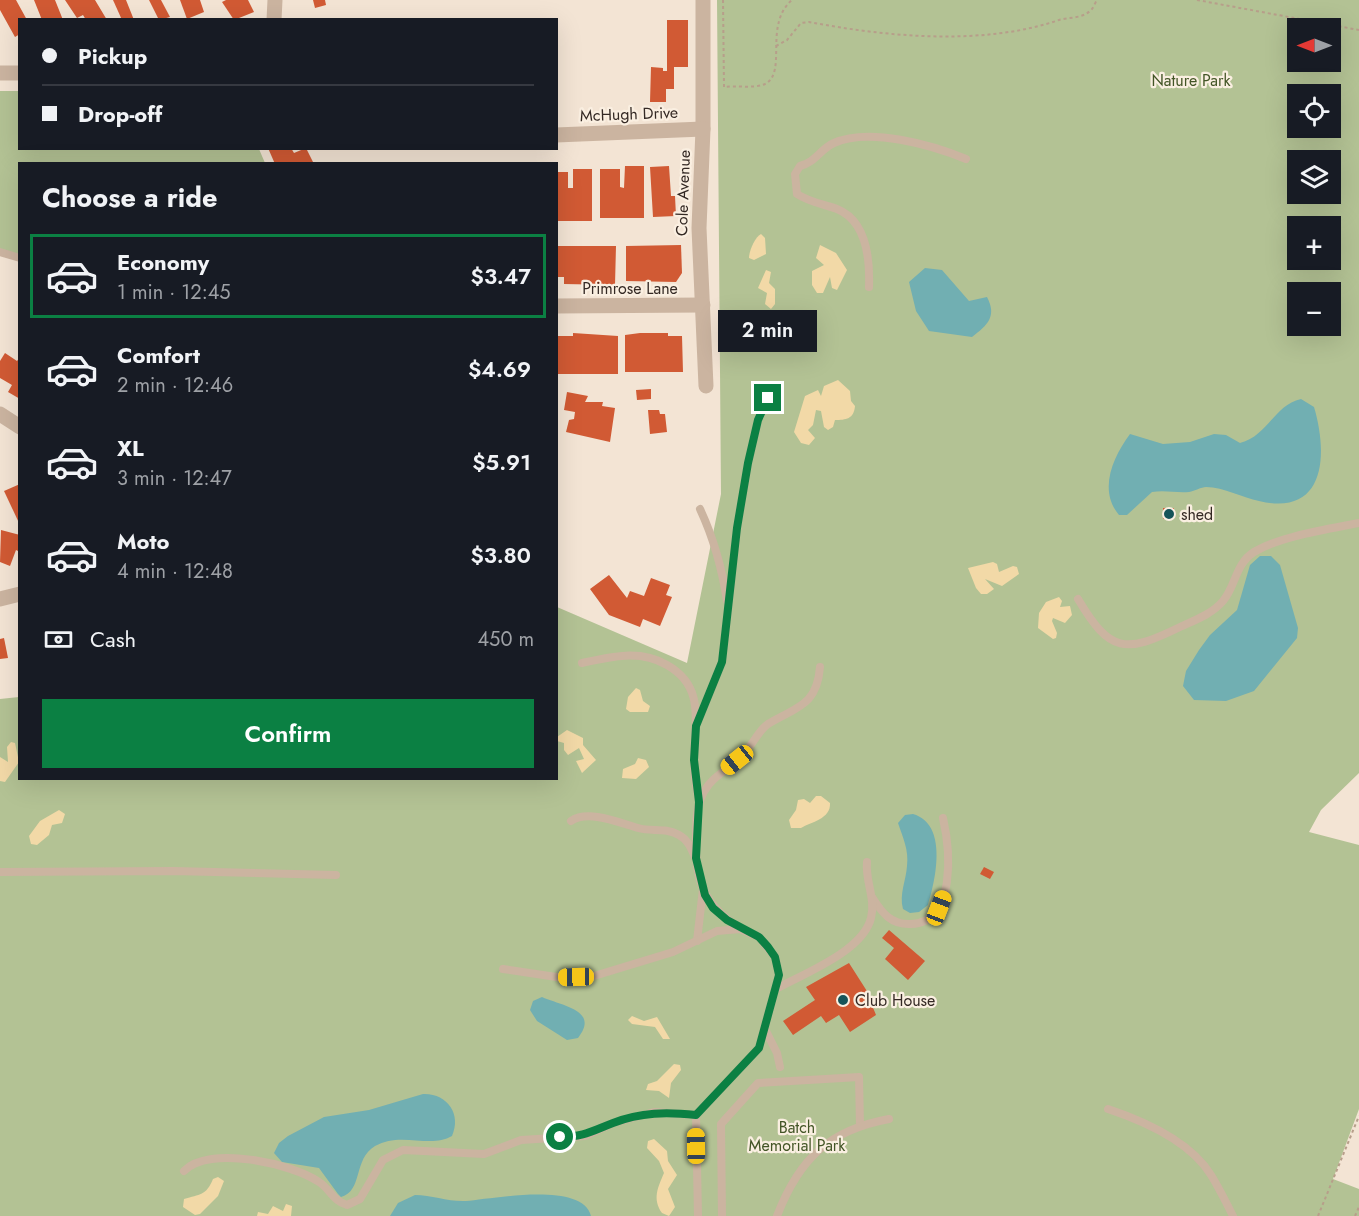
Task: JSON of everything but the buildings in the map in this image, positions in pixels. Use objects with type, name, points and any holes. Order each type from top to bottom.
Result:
[{"type":"street","points":[[274,18],[275,0]]},
{"type":"street","name":"Cole Avenue","points":[[703,0],[704,129],[699,228],[706,386]]},
{"type":"street","points":[[0,73],[18,73]]},
{"type":"street","name":"McHugh Drive","points":[[558,135],[704,129]]},
{"type":"street","name":"Primrose Lane","points":[[558,306],[703,305]]},
{"type":"street","points":[[0,414],[18,426]]},
{"type":"street","points":[[0,598],[18,594]]},
{"type":"lane","points":[[869,287],[868,254],[858,227],[849,216],[839,210],[806,200],[797,194],[795,174],[800,166],[810,164],[820,152],[844,139],[906,140],[935,147],[966,159]]},
{"type":"lane","points":[[0,252],[18,257]]},
{"type":"lane","points":[[696,726],[722,662],[737,528],[748,463],[758,420],[768,398]]},
{"type":"lane","points":[[700,509],[722,568],[728,611]]},
{"type":"lane","points":[[1078,599],[1096,629],[1106,637],[1116,643],[1140,645],[1212,611],[1224,600],[1240,565],[1254,552],[1276,543],[1359,523]]},
{"type":"lane","points":[[582,663],[637,654],[660,661],[685,677],[692,688],[696,726],[694,760],[699,802],[696,858],[703,889],[713,908],[740,929],[759,937],[775,957],[779,975],[759,1048],[696,1115],[698,1216]]},
{"type":"lane","points":[[699,802],[701,794],[711,781],[746,752],[762,729],[801,708],[808,701],[816,688],[820,667]]},
{"type":"lane","points":[[571,821],[580,817],[603,818],[638,828],[672,831],[684,838],[696,858]]},
{"type":"lane","points":[[872,897],[881,911],[893,922],[921,924],[934,918],[944,897],[946,884],[948,839],[943,818]]},
{"type":"lane","points":[[776,989],[854,946],[872,917],[872,897],[866,872],[867,862]]},
{"type":"lane","points":[[0,872],[172,871],[336,875]]},
{"type":"lane","points":[[697,941],[703,889]]},
{"type":"lane","points":[[502,969],[563,978],[594,976],[673,952],[717,931],[740,929]]},
{"type":"lane","points":[[765,1029],[777,1053],[780,1067]]},
{"type":"lane","points":[[722,1216],[722,1124],[758,1083],[859,1077],[860,1126]]},
{"type":"lane","points":[[1108,1108],[1147,1124],[1192,1152],[1210,1173],[1233,1216]]},
{"type":"lane","points":[[184,1171],[196,1162],[219,1158],[239,1158],[285,1168],[321,1183],[339,1203],[347,1205],[360,1199],[383,1160],[403,1150],[484,1154],[521,1140],[585,1136],[613,1123],[654,1112],[696,1115]]},
{"type":"lane","points":[[777,1216],[801,1168],[816,1151],[839,1134],[889,1119]]},
{"type":"path","points":[[723,0],[724,87],[763,85],[768,82],[776,69],[777,20],[792,0]]},
{"type":"path","points":[[776,46],[787,40],[801,23],[921,36],[1023,31],[1033,26],[1049,25],[1083,15],[1097,0]]},
{"type":"path","points":[[1197,0],[1359,30]]},
{"type":"path","points":[[1318,1216],[1359,1116]]},
{"type":"path","points":[[1355,1216],[1359,1207]]},
{"type":"green space","points":[[717,0],[1359,0],[1359,773],[1321,810],[1309,832],[1359,845],[1359,1109],[1333,1179],[1359,1189],[1359,1216],[0,1216],[0,699],[18,697],[18,780],[558,780],[558,607],[687,663],[721,494]]},
{"type":"green space","points":[[0,91],[18,91],[18,150],[259,150],[265,162],[18,162],[18,257],[0,252]]},
{"type":"sand","points":[[761,234],[765,238],[766,254],[754,260],[749,258],[750,252]]},
{"type":"sand","points":[[820,245],[836,253],[847,270],[837,290],[832,288],[830,277],[823,293],[817,293],[812,285],[812,271],[824,265],[816,258]]},
{"type":"sand","points":[[766,270],[771,272],[769,283],[775,289],[775,304],[771,309],[765,304],[767,293],[758,288]]},
{"type":"sand","points":[[838,380],[850,391],[851,401],[855,406],[853,414],[846,419],[835,420],[833,427],[828,430],[824,427],[821,411],[816,410],[813,425],[808,430],[815,438],[809,445],[801,443],[794,432],[805,396],[818,390],[821,396],[824,386]]},
{"type":"sand","points":[[993,562],[997,564],[999,572],[1013,566],[1017,567],[1019,574],[1002,586],[985,579],[994,589],[987,594],[981,594],[968,568]]},
{"type":"sand","points":[[1059,597],[1062,601],[1060,607],[1070,606],[1072,615],[1065,623],[1053,618],[1057,633],[1056,638],[1053,639],[1038,628],[1039,613],[1046,602]]},
{"type":"sand","points":[[636,688],[640,690],[643,701],[650,706],[648,712],[630,712],[626,709],[628,697]]},
{"type":"sand","points":[[567,730],[583,738],[583,745],[596,760],[582,773],[576,761],[584,759],[579,748],[568,755],[564,750],[564,743],[558,741],[558,736]]},
{"type":"sand","points":[[11,742],[15,743],[18,763],[5,782],[0,781],[0,757],[8,762],[7,747]]},
{"type":"sand","points":[[638,758],[646,760],[649,767],[636,779],[622,778],[623,769],[635,764]]},
{"type":"sand","points":[[816,796],[821,796],[830,803],[827,813],[801,828],[791,828],[789,820],[796,810],[798,800],[804,799],[810,803]]},
{"type":"sand","points":[[59,810],[65,814],[62,823],[52,825],[49,835],[37,845],[31,844],[29,836],[40,821]]},
{"type":"sand","points":[[632,1016],[644,1021],[657,1017],[670,1039],[663,1039],[655,1027],[632,1024],[628,1020]]},
{"type":"sand","points":[[674,1064],[680,1065],[681,1070],[671,1083],[669,1098],[659,1091],[646,1090],[648,1084],[657,1081]]},
{"type":"sand","points":[[654,1139],[667,1151],[668,1161],[677,1175],[668,1189],[675,1207],[669,1216],[662,1213],[657,1203],[658,1188],[664,1173],[659,1161],[647,1148],[648,1141]]},
{"type":"sand","points":[[218,1177],[224,1181],[218,1196],[200,1214],[195,1215],[183,1207],[184,1199],[202,1194],[208,1189],[213,1179]]},
{"type":"sand","points":[[286,1204],[292,1206],[291,1216],[257,1216],[258,1212],[268,1214],[273,1206],[283,1211]]},
{"type":"water","points":[[925,268],[942,270],[969,301],[987,297],[991,315],[986,324],[972,337],[929,331],[916,311],[909,282]]},
{"type":"water","points":[[1301,399],[1314,407],[1321,444],[1317,478],[1310,491],[1298,500],[1281,503],[1259,501],[1206,487],[1189,492],[1152,492],[1127,515],[1119,515],[1113,505],[1109,495],[1110,474],[1118,453],[1130,434],[1163,444],[1190,442],[1214,434],[1226,435],[1240,443],[1258,434],[1284,407]]},
{"type":"water","points":[[1260,556],[1271,556],[1280,565],[1298,628],[1297,638],[1254,691],[1226,701],[1194,700],[1183,686],[1186,671],[1210,635],[1237,610],[1250,565]]},
{"type":"water","points":[[913,814],[924,820],[931,829],[937,854],[928,905],[919,912],[910,913],[903,909],[902,903],[907,855],[898,823],[905,815]]},
{"type":"water","points":[[542,997],[576,1010],[582,1015],[584,1029],[578,1038],[567,1040],[537,1021],[530,1010],[533,1001]]},
{"type":"water","points":[[423,1094],[439,1097],[450,1106],[455,1120],[452,1136],[434,1141],[395,1140],[375,1146],[368,1152],[360,1166],[356,1182],[348,1194],[341,1197],[319,1168],[282,1162],[274,1153],[279,1143],[288,1136],[324,1117],[369,1110]]},
{"type":"water","points":[[415,1195],[466,1201],[555,1195],[584,1205],[591,1216],[390,1216],[398,1203]]},
{"type":"place","name":"shed","points":[[1169,514]]},
{"type":"place","name":"Club House","points":[[843,1000]]},
{"type":"route","points":[[560,1137],[585,1136],[613,1123],[654,1112],[696,1115],[759,1048],[776,994],[779,975],[775,957],[759,937],[740,929],[713,908],[699,879],[696,858],[699,802],[694,760],[696,726],[722,662],[737,528],[748,463],[758,420],[768,398]]},
{"type":"park label","name":"Nature Park","points":[[1191,80]]},
{"type":"park label","name":"Batch Memorial Park","points":[[797,1136]]}]
